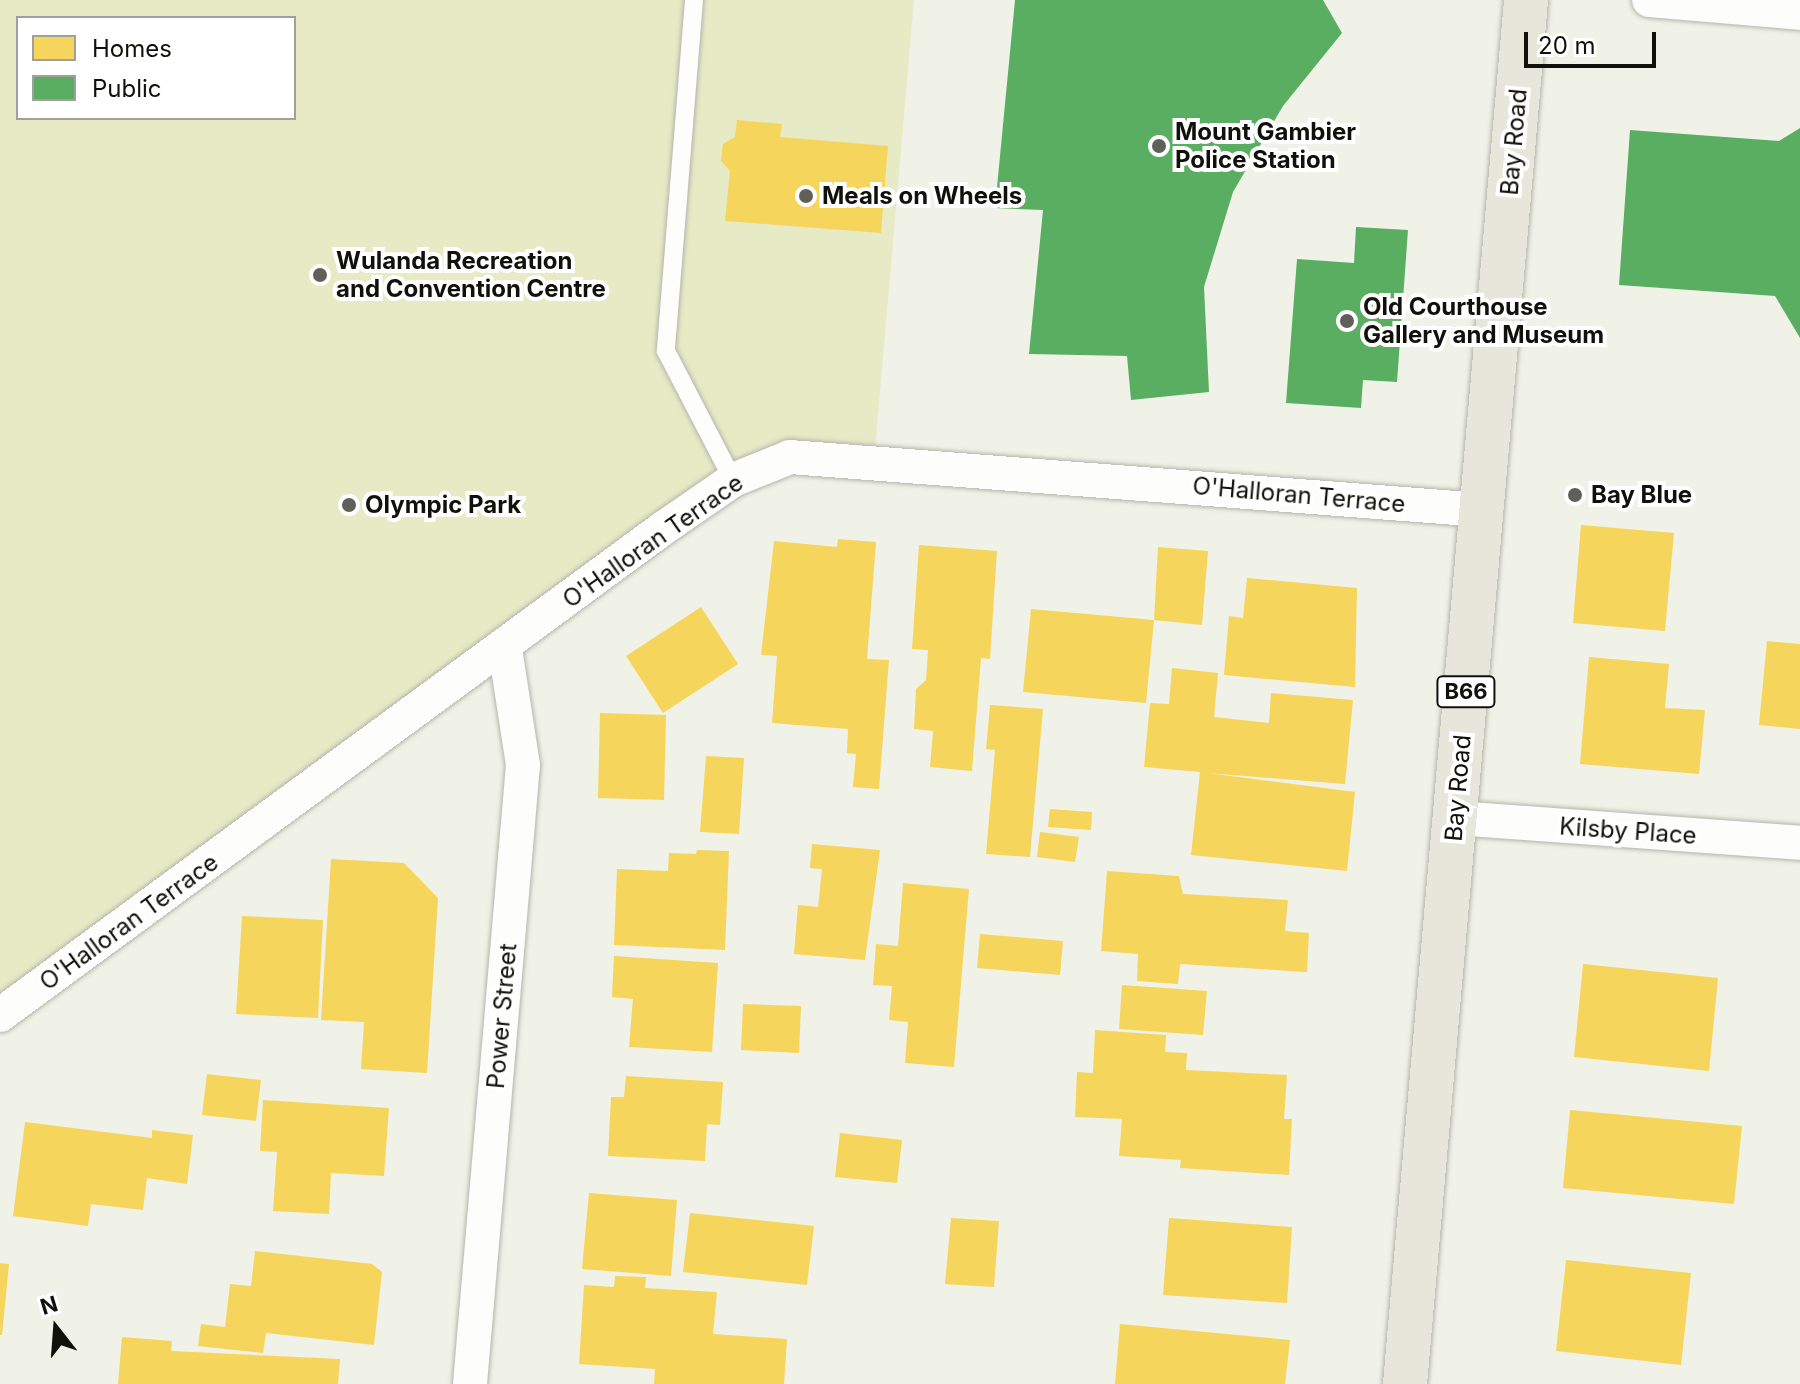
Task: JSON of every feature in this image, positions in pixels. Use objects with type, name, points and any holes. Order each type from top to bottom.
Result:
[{"type":"main road","name":"Bay Road","points":[[1405,1384],[1526,0]]},
{"type":"street","points":[[1649,0],[1800,13]]},
{"type":"street","name":"O'Halloran Terrace","points":[[0,1015],[733,480],[790,457],[1482,510]]},
{"type":"street","name":"Power Street","points":[[470,1384],[523,765],[505,649]]},
{"type":"street","name":"Kilsby Place","points":[[1455,818],[1800,843]]},
{"type":"lane","points":[[694,0],[666,351],[733,480]]},
{"type":"green space","name":"Olympic Park","points":[[0,0],[914,0],[874,461],[790,457],[0,1015]]},
{"type":"building: Homes","name":"Meals on Wheels","points":[[737,120],[782,124],[780,137],[888,146],[881,233],[725,221],[730,171],[721,161],[723,144],[735,137]]},
{"type":"building: Homes","points":[[1581,525],[1674,533],[1665,631],[1573,623]]},
{"type":"building: Homes","points":[[838,539],[876,542],[867,659],[889,660],[879,789],[853,787],[856,754],[847,753],[848,729],[772,723],[777,656],[761,655],[774,541],[837,547]]},
{"type":"building: Homes","points":[[919,545],[997,551],[990,659],[981,658],[972,771],[930,767],[933,731],[914,729],[916,689],[926,680],[928,650],[912,649]]},
{"type":"building: Homes","points":[[1158,547],[1208,551],[1202,625],[1154,620]]},
{"type":"building: Homes","points":[[1247,578],[1357,588],[1355,687],[1224,675],[1229,616],[1243,618]]},
{"type":"building: Homes","points":[[701,607],[738,664],[663,713],[626,656]]},
{"type":"building: Homes","points":[[1031,609],[1154,620],[1146,703],[1023,692]]},
{"type":"building: Homes","points":[[1767,641],[1800,644],[1800,729],[1759,725]]},
{"type":"building: Homes","points":[[1589,657],[1669,664],[1665,708],[1705,710],[1699,774],[1580,764]]},
{"type":"building: Homes","points":[[1172,668],[1218,673],[1214,717],[1269,723],[1271,693],[1353,700],[1345,784],[1207,773],[1355,792],[1347,871],[1191,855],[1200,772],[1144,767],[1150,703],[1169,704]]},
{"type":"building: Homes","points":[[990,705],[1043,709],[1030,857],[986,854],[995,750],[986,749]]},
{"type":"building: Homes","points":[[600,713],[666,715],[664,800],[598,798]]},
{"type":"building: Homes","points":[[706,756],[744,758],[739,834],[700,832]]},
{"type":"building: Homes","points":[[1050,809],[1092,812],[1091,830],[1048,827]]},
{"type":"building: Homes","points":[[1040,832],[1079,837],[1075,862],[1037,857]]},
{"type":"building: Homes","points":[[812,844],[880,850],[865,960],[794,954],[798,905],[818,907],[822,869],[810,868]]},
{"type":"building: Homes","points":[[697,850],[729,851],[725,950],[614,945],[617,869],[668,871],[669,853],[696,854]]},
{"type":"building: Homes","points":[[331,859],[404,863],[438,898],[427,1073],[361,1069],[364,1022],[321,1020]]},
{"type":"building: Homes","points":[[1107,871],[1179,876],[1183,894],[1288,900],[1285,931],[1309,933],[1307,972],[1180,964],[1178,984],[1137,981],[1138,954],[1101,951]]},
{"type":"building: Homes","points":[[903,883],[969,889],[954,1067],[905,1063],[908,1022],[889,1020],[892,986],[873,985],[876,944],[898,946]]},
{"type":"building: Homes","points":[[242,916],[323,920],[318,1018],[236,1014]]},
{"type":"building: Homes","points":[[980,934],[1063,941],[1060,975],[977,968]]},
{"type":"building: Homes","points":[[614,956],[718,963],[712,1052],[629,1047],[633,999],[612,997]]},
{"type":"building: Homes","points":[[1583,964],[1718,978],[1709,1071],[1574,1057]]},
{"type":"building: Homes","points":[[1122,985],[1207,991],[1203,1035],[1119,1029]]},
{"type":"building: Homes","points":[[743,1004],[801,1006],[799,1053],[741,1050]]},
{"type":"building: Homes","points":[[1095,1030],[1166,1035],[1165,1052],[1187,1053],[1186,1070],[1287,1075],[1284,1119],[1292,1119],[1289,1175],[1180,1168],[1181,1160],[1119,1156],[1122,1119],[1075,1117],[1077,1072],[1093,1073]]},
{"type":"building: Homes","points":[[207,1074],[261,1080],[256,1121],[202,1115]]},
{"type":"building: Homes","points":[[626,1076],[723,1082],[720,1125],[707,1124],[705,1161],[608,1156],[611,1097],[624,1097]]},
{"type":"building: Homes","points":[[263,1100],[389,1108],[384,1176],[331,1173],[329,1214],[273,1211],[277,1152],[260,1151]]},
{"type":"building: Homes","points":[[1570,1110],[1742,1126],[1734,1204],[1563,1188]]},
{"type":"building: Homes","points":[[25,1122],[152,1138],[152,1130],[193,1135],[187,1184],[147,1178],[143,1210],[91,1204],[88,1226],[13,1216]]},
{"type":"building: Homes","points":[[840,1133],[902,1140],[897,1183],[835,1177]]},
{"type":"building: Homes","points":[[589,1193],[677,1200],[671,1276],[582,1269]]},
{"type":"building: Homes","points":[[690,1213],[814,1226],[807,1285],[683,1272]]},
{"type":"building: Homes","points":[[951,1218],[999,1221],[994,1287],[945,1284]]},
{"type":"building: Homes","points":[[1169,1218],[1292,1227],[1287,1303],[1163,1295]]},
{"type":"building: Homes","points":[[255,1251],[372,1264],[382,1272],[374,1345],[266,1333],[263,1353],[198,1346],[201,1324],[225,1327],[230,1284],[251,1286]]},
{"type":"building: Homes","points":[[1566,1260],[1691,1273],[1681,1365],[1556,1351]]},
{"type":"building: Homes","points":[[0,1263],[9,1264],[2,1335],[0,1335]]},
{"type":"building: Homes","points":[[615,1276],[646,1277],[645,1288],[717,1292],[713,1334],[787,1339],[784,1384],[654,1384],[655,1369],[579,1364],[584,1285],[614,1287]]},
{"type":"building: Homes","points":[[1120,1324],[1290,1340],[1285,1384],[1115,1384]]},
{"type":"building: Homes","points":[[122,1337],[172,1341],[171,1351],[340,1359],[338,1384],[118,1384]]},
{"type":"building: Public","points":[[1015,0],[1323,0],[1342,33],[1283,106],[1233,192],[1204,287],[1209,392],[1131,400],[1127,356],[1029,354],[1043,210],[995,208]]},
{"type":"building: Public","points":[[1800,128],[1800,338],[1775,296],[1619,285],[1630,130],[1779,141]]},
{"type":"building: Public","name":"Old Courthouse Gallery and Museum","points":[[1356,227],[1408,230],[1397,382],[1363,380],[1361,408],[1286,403],[1297,259],[1354,263]]},
{"type":"place","name":"Mount Gambier Police Station","points":[[1159,146]]},
{"type":"place","name":"Meals on Wheels","points":[[806,196]]},
{"type":"place","name":"Wulanda Recreation and Convention Centre","points":[[320,275]]},
{"type":"place","name":"Old Courthouse Gallery and Museum","points":[[1347,321]]},
{"type":"place","name":"Bay Blue","points":[[1575,495]]},
{"type":"place","name":"Olympic Park","points":[[349,505]]}]
